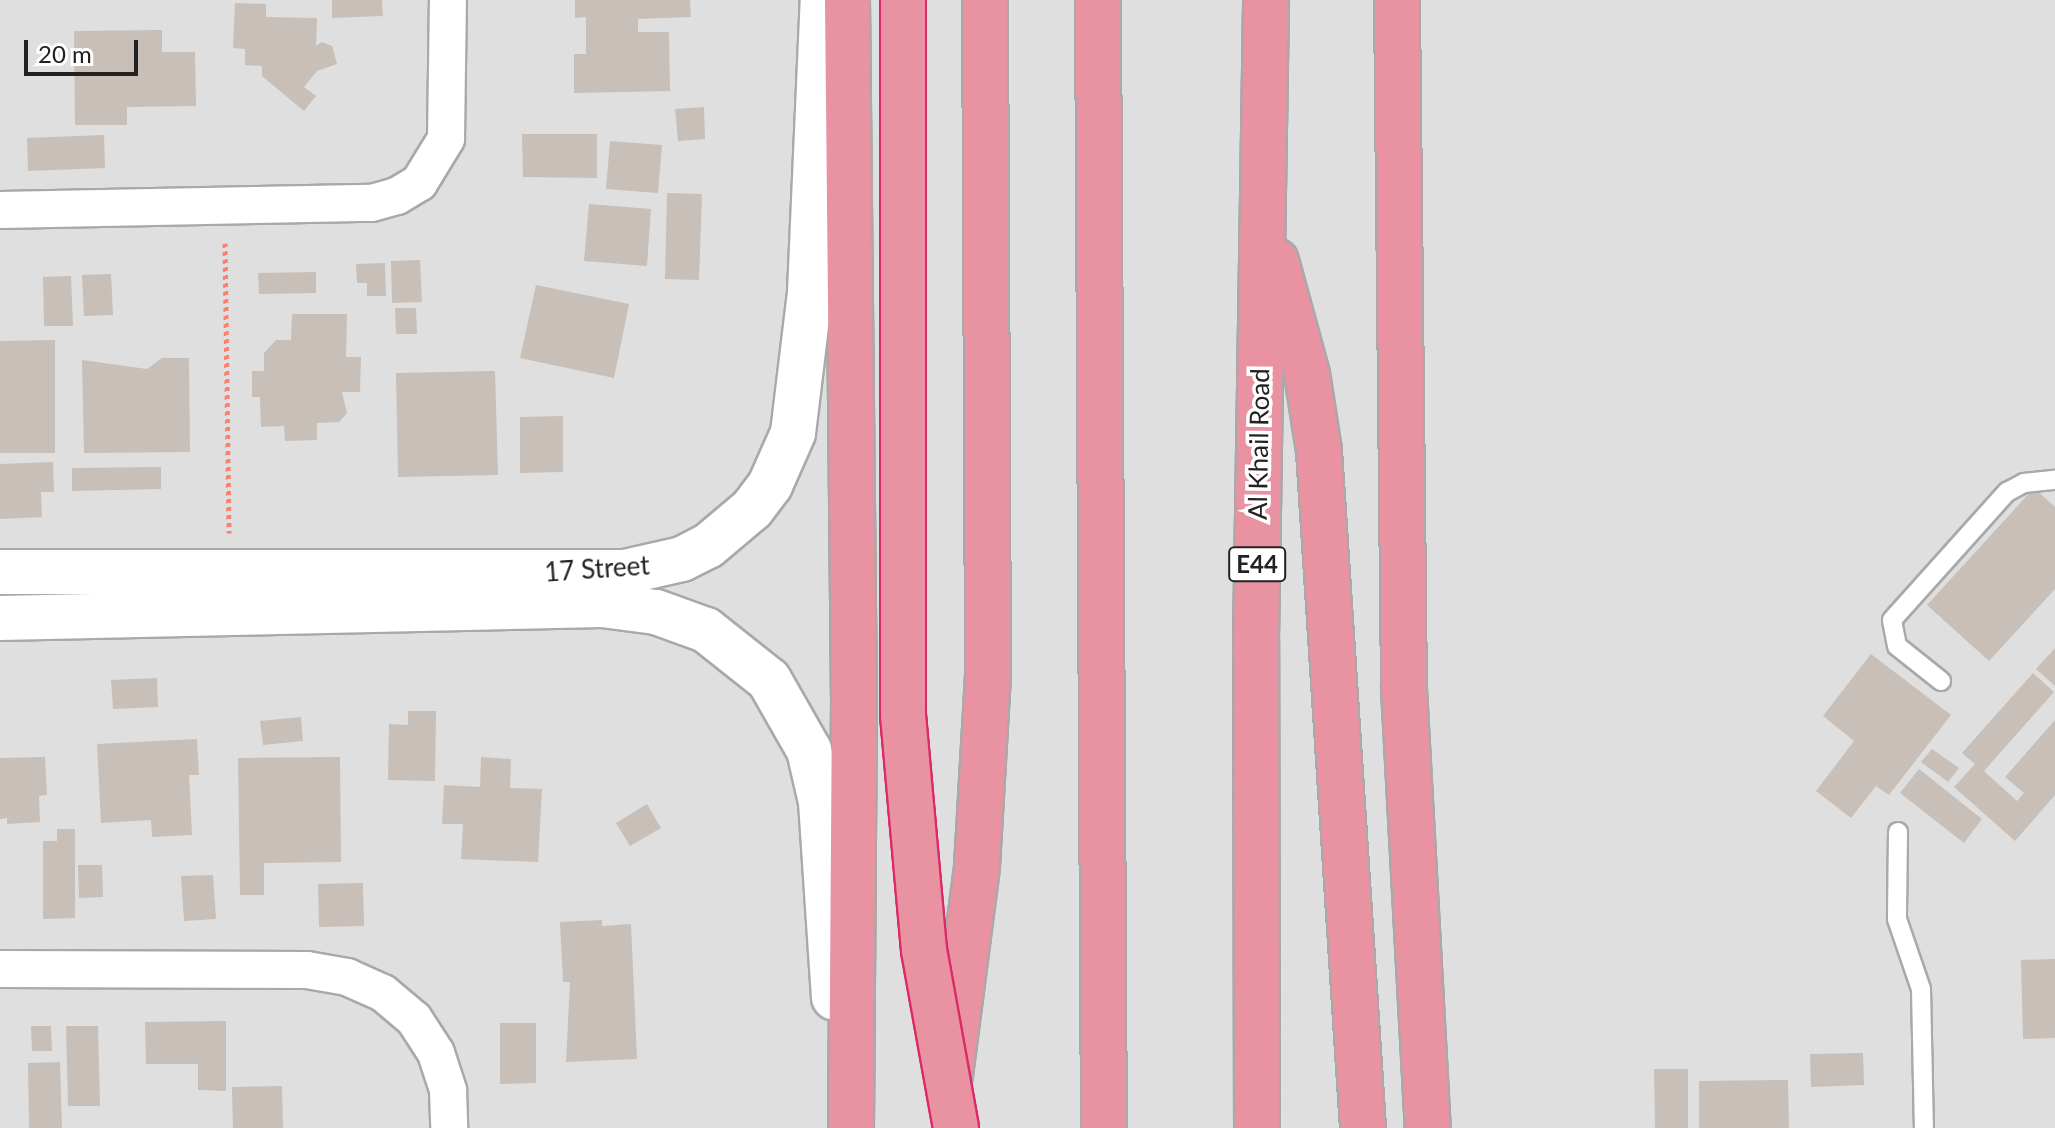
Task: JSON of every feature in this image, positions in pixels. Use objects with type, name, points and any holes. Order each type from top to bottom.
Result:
[{"type":"highway","points":[[847,0],[854,699],[851,1128]]},
{"type":"highway","points":[[903,0],[903,715],[920,918],[956,1128]]},
{"type":"highway","points":[[941,1128],[977,866],[987,692],[985,0]]},
{"type":"highway","points":[[1098,0],[1104,1128]]},
{"type":"highway","name":"Al Khail Road","points":[[1257,1128],[1256,655],[1266,0]]},
{"type":"highway","points":[[1397,0],[1404,689],[1428,1128]]},
{"type":"highway","points":[[1264,224],[1296,328],[1319,451],[1363,1128]]},
{"type":"street","points":[[0,210],[372,203],[419,183],[446,139],[448,0]]},
{"type":"street","name":"17 Street","points":[[0,572],[625,572],[695,552],[752,509],[784,460],[798,404],[817,180],[823,0]]},
{"type":"street","name":"17 Street","points":[[0,618],[602,605],[656,612],[706,630],[750,661],[778,691],[799,725],[817,776],[843,1128]]},
{"type":"street","points":[[0,969],[307,970],[347,977],[383,993],[414,1019],[436,1053],[448,1091],[449,1128]]},
{"type":"lane","points":[[1941,681],[1897,646],[1892,638],[1892,620],[2007,492],[2024,483],[2055,480]]},
{"type":"lane","points":[[1898,832],[1897,919],[1921,989],[1924,1128]]},
{"type":"path","points":[[224,206],[229,572]]},
{"type":"shaded area","points":[[0,0],[2055,0],[2055,1128],[0,1128]]},
{"type":"building","points":[[332,0],[382,0],[383,16],[332,18]]},
{"type":"building","points":[[575,0],[690,0],[691,17],[638,19],[638,32],[669,32],[670,91],[574,93],[574,54],[586,54],[586,17],[575,18]]},
{"type":"building","points":[[235,3],[266,4],[266,17],[317,18],[316,46],[322,42],[332,46],[337,64],[317,71],[304,87],[316,96],[304,111],[262,76],[262,66],[245,65],[245,49],[233,48]]},
{"type":"building","points":[[162,30],[162,52],[195,52],[196,106],[127,107],[127,125],[75,125],[74,31]]},
{"type":"building","points":[[704,107],[705,139],[678,141],[675,109]]},
{"type":"building","points":[[522,134],[597,134],[597,178],[523,177]]},
{"type":"building","points":[[104,135],[105,168],[28,171],[27,138]]},
{"type":"building","points":[[610,141],[662,145],[658,193],[606,189]]},
{"type":"building","points":[[667,193],[702,194],[699,280],[665,279]]},
{"type":"building","points":[[589,204],[651,209],[647,266],[584,261]]},
{"type":"building","points":[[420,260],[422,302],[392,303],[391,261]]},
{"type":"building","points":[[385,263],[386,296],[367,296],[367,283],[357,283],[356,264]]},
{"type":"building","points":[[316,272],[316,293],[259,294],[258,273]]},
{"type":"building","points":[[111,274],[113,315],[84,316],[82,275]]},
{"type":"building","points":[[71,276],[73,326],[44,326],[43,277]]},
{"type":"building","points":[[536,285],[629,304],[614,378],[520,358]]},
{"type":"building","points":[[395,308],[416,308],[417,334],[396,334]]},
{"type":"building","points":[[292,314],[347,314],[346,357],[361,357],[360,392],[342,392],[347,413],[339,422],[317,423],[317,440],[285,441],[284,426],[261,427],[260,397],[252,397],[252,371],[264,371],[264,353],[276,340],[291,340]]},
{"type":"building","points":[[55,340],[55,453],[0,453],[0,341]]},
{"type":"building","points":[[162,358],[189,358],[190,452],[84,453],[82,360],[147,369]]},
{"type":"building","points":[[495,371],[498,475],[398,477],[396,373]]},
{"type":"building","points":[[563,416],[563,472],[520,473],[520,417]]},
{"type":"building","points":[[53,462],[54,492],[41,492],[42,517],[0,519],[0,464]]},
{"type":"building","points":[[161,467],[161,489],[72,491],[72,468]]},
{"type":"building","points":[[2034,488],[2055,507],[2055,589],[1989,661],[1927,605]]},
{"type":"building","points":[[2055,648],[2055,686],[2036,669]]},
{"type":"building","points":[[1871,654],[1951,715],[1889,795],[1876,786],[1851,818],[1816,791],[1854,741],[1823,716]]},
{"type":"building","points":[[2033,673],[2054,692],[1984,771],[2017,801],[2024,793],[2005,777],[2055,720],[2055,795],[2015,841],[1954,787],[1975,764],[1962,753]]},
{"type":"building","points":[[157,678],[158,707],[113,709],[111,680]]},
{"type":"building","points":[[408,711],[436,711],[435,781],[388,780],[389,724],[408,725]]},
{"type":"building","points":[[301,717],[303,741],[263,745],[260,721]]},
{"type":"building","points":[[197,739],[199,775],[189,775],[192,835],[152,837],[151,820],[101,823],[97,744]]},
{"type":"building","points":[[1932,749],[1959,768],[1948,782],[1921,762]]},
{"type":"building","points":[[45,757],[47,795],[39,796],[40,822],[7,824],[7,818],[0,819],[0,758]]},
{"type":"building","points":[[340,757],[341,862],[264,863],[264,895],[240,895],[238,758]]},
{"type":"building","points":[[481,757],[511,759],[510,788],[542,789],[538,862],[461,859],[463,824],[442,824],[444,785],[480,787]]},
{"type":"building","points":[[1919,769],[1982,819],[1964,843],[1900,793]]},
{"type":"building","points":[[647,804],[661,828],[630,846],[616,823]]},
{"type":"building","points":[[57,829],[75,829],[75,918],[43,919],[43,841],[57,841]]},
{"type":"building","points":[[78,865],[102,865],[103,897],[79,898]]},
{"type":"building","points":[[213,875],[216,919],[184,921],[181,876]]},
{"type":"building","points":[[363,883],[364,926],[319,927],[318,884]]},
{"type":"building","points":[[602,920],[602,926],[631,924],[637,1059],[566,1062],[570,982],[563,982],[560,922]]},
{"type":"building","points":[[2055,959],[2055,1038],[2023,1039],[2021,960]]},
{"type":"building","points":[[226,1021],[226,1091],[198,1090],[198,1064],[146,1064],[145,1022]]},
{"type":"building","points":[[500,1023],[536,1023],[536,1083],[500,1084]]},
{"type":"building","points":[[31,1026],[51,1026],[52,1051],[32,1051]]},
{"type":"building","points":[[66,1026],[98,1026],[100,1106],[68,1106]]},
{"type":"building","points":[[1863,1053],[1864,1085],[1811,1087],[1810,1054]]},
{"type":"building","points":[[60,1062],[62,1128],[29,1128],[28,1063]]},
{"type":"building","points":[[1654,1069],[1688,1069],[1688,1128],[1655,1128]]},
{"type":"building","points":[[1788,1080],[1789,1128],[1699,1128],[1699,1081]]},
{"type":"building","points":[[282,1086],[283,1128],[233,1128],[232,1087]]}]
